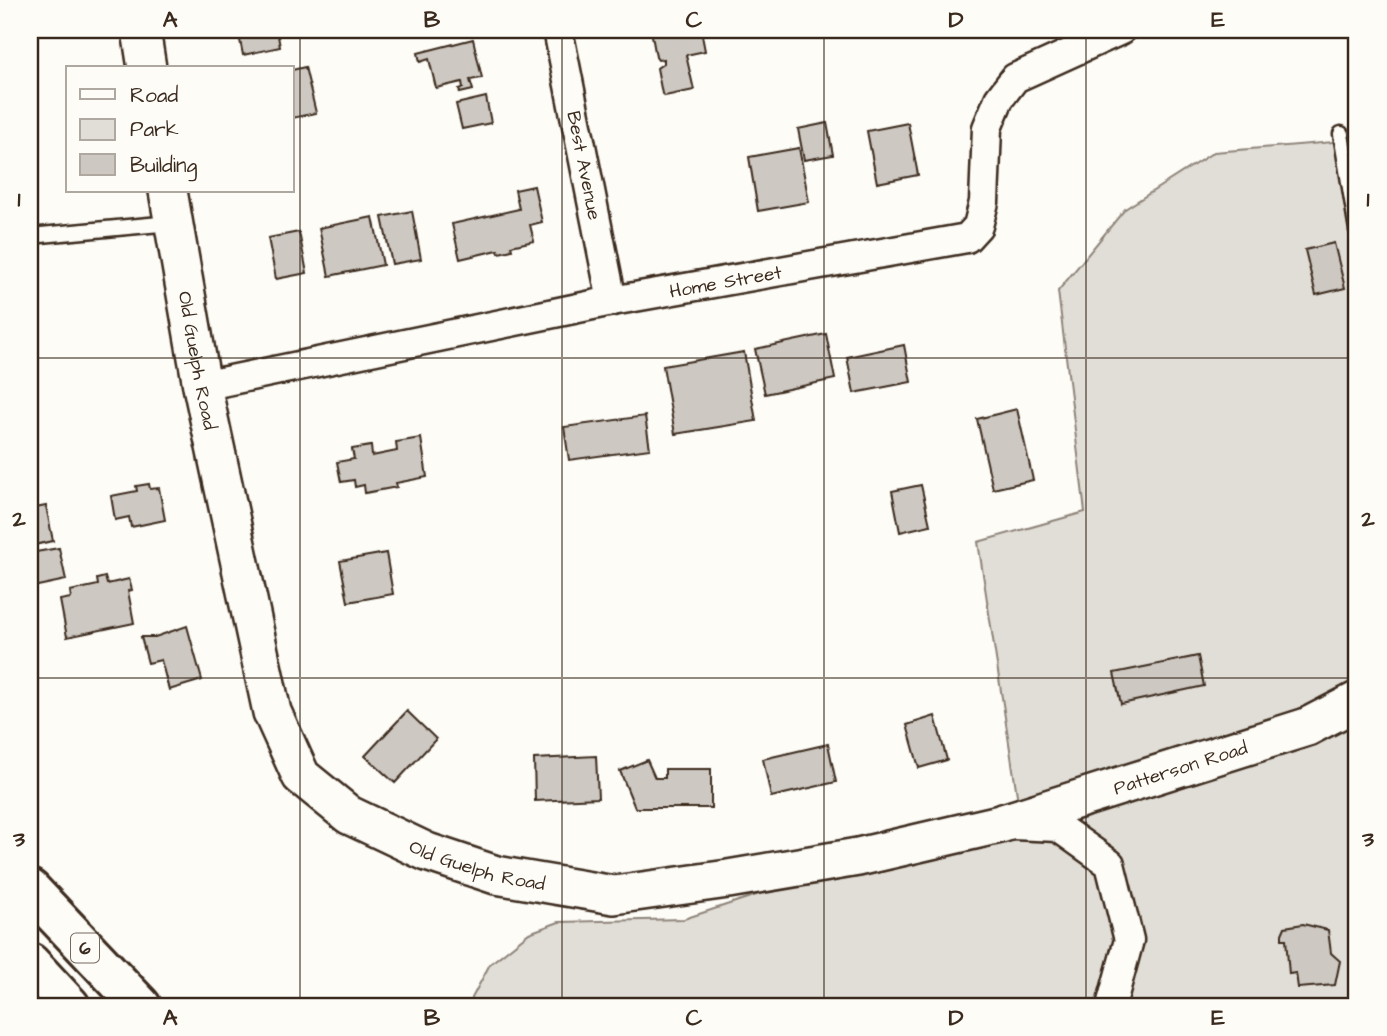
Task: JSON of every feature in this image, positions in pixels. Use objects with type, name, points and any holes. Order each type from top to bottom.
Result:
[{"type":"highway","name":"6","points":[[30,889],[141,1006]]},
{"type":"highway","points":[[30,964],[70,1006]]},
{"type":"street","points":[[141,30],[147,66]]},
{"type":"street","name":"Best Avenue","points":[[558,30],[612,301]]},
{"type":"street","name":"Home Street","points":[[202,386],[612,301],[967,238],[978,226],[984,202],[987,128],[999,99],[1015,78],[1121,30]]},
{"type":"street","name":"Old Guelph Road","points":[[171,207],[202,386],[272,712],[301,776],[349,815],[427,852],[496,875],[614,895],[858,857],[1000,824],[1058,827],[1110,864],[1129,940],[1111,1006]]},
{"type":"street","name":"Patterson Road","points":[[1000,824],[1307,727],[1357,701]]},
{"type":"lane","points":[[1341,134],[1357,230]]},
{"type":"lane","points":[[30,236],[171,207]]},
{"type":"green space","points":[[1357,140],[1357,1006],[472,1006],[472,998],[490,964],[529,933],[559,922],[684,919],[1019,808],[978,542],[1085,512],[1058,291],[1125,209],[1214,152]]},
{"type":"building","points":[[238,30],[277,30],[280,47],[243,55]]},
{"type":"building","points":[[651,30],[701,30],[705,51],[686,55],[694,90],[665,96],[662,94],[657,68],[664,63],[664,59],[658,60],[656,57]]},
{"type":"building","points":[[473,39],[482,78],[470,80],[473,90],[460,93],[462,82],[436,88],[429,59],[420,62],[418,53]]},
{"type":"building","points":[[305,67],[316,113],[294,118],[294,70]]},
{"type":"building","points":[[486,97],[491,123],[462,129],[456,104]]},
{"type":"building","points":[[827,123],[833,155],[804,160],[798,129]]},
{"type":"building","points":[[908,123],[918,175],[877,183],[867,131]]},
{"type":"building","points":[[799,148],[809,202],[758,211],[749,157]]},
{"type":"building","points":[[534,186],[542,222],[530,225],[534,241],[511,246],[512,250],[499,253],[498,250],[460,259],[452,224],[519,209],[515,190]]},
{"type":"building","points":[[412,211],[421,259],[392,264],[382,217]]},
{"type":"building","points":[[373,217],[383,265],[329,276],[319,228]]},
{"type":"building","points":[[299,232],[307,273],[276,279],[268,238]]},
{"type":"building","points":[[1334,243],[1345,288],[1316,295],[1305,250]]},
{"type":"building","points":[[826,334],[835,379],[765,394],[755,349]]},
{"type":"building","points":[[904,345],[911,382],[854,393],[847,357]]},
{"type":"building","points":[[744,352],[756,421],[675,434],[663,366]]},
{"type":"building","points":[[1017,409],[1033,480],[993,489],[977,419]]},
{"type":"building","points":[[645,416],[650,449],[569,460],[564,427]]},
{"type":"building","points":[[421,438],[427,477],[396,483],[397,487],[365,493],[364,485],[355,487],[354,480],[341,482],[337,462],[354,459],[352,449],[371,446],[372,456],[397,451],[396,442]]},
{"type":"building","points":[[149,484],[150,489],[159,488],[165,520],[131,527],[129,517],[115,520],[111,496],[137,491],[136,486]]},
{"type":"building","points":[[921,485],[930,525],[900,532],[892,491]]},
{"type":"building","points":[[46,506],[53,541],[30,546],[30,509]]},
{"type":"building","points":[[59,548],[66,580],[33,587],[30,553]]},
{"type":"building","points":[[386,553],[393,594],[348,602],[340,561]]},
{"type":"building","points":[[105,577],[107,584],[129,579],[132,590],[128,591],[134,623],[67,637],[60,600],[71,598],[70,591],[98,585],[97,579]]},
{"type":"building","points":[[187,626],[202,680],[169,690],[161,660],[148,663],[141,637],[155,637]]},
{"type":"building","points":[[1198,656],[1204,686],[1121,704],[1114,673]]},
{"type":"building","points":[[407,711],[436,739],[395,783],[365,756]]},
{"type":"building","points":[[935,716],[947,760],[919,768],[907,725]]},
{"type":"building","points":[[828,744],[836,782],[771,797],[763,759]]},
{"type":"building","points":[[596,756],[598,798],[535,801],[534,759]]},
{"type":"building","points":[[647,760],[655,778],[665,778],[665,769],[711,769],[711,808],[635,808],[620,771]]},
{"type":"building","points":[[1303,924],[1328,930],[1331,953],[1340,961],[1335,985],[1298,988],[1296,973],[1289,974],[1286,939],[1282,939],[1282,934],[1285,927]]}]
